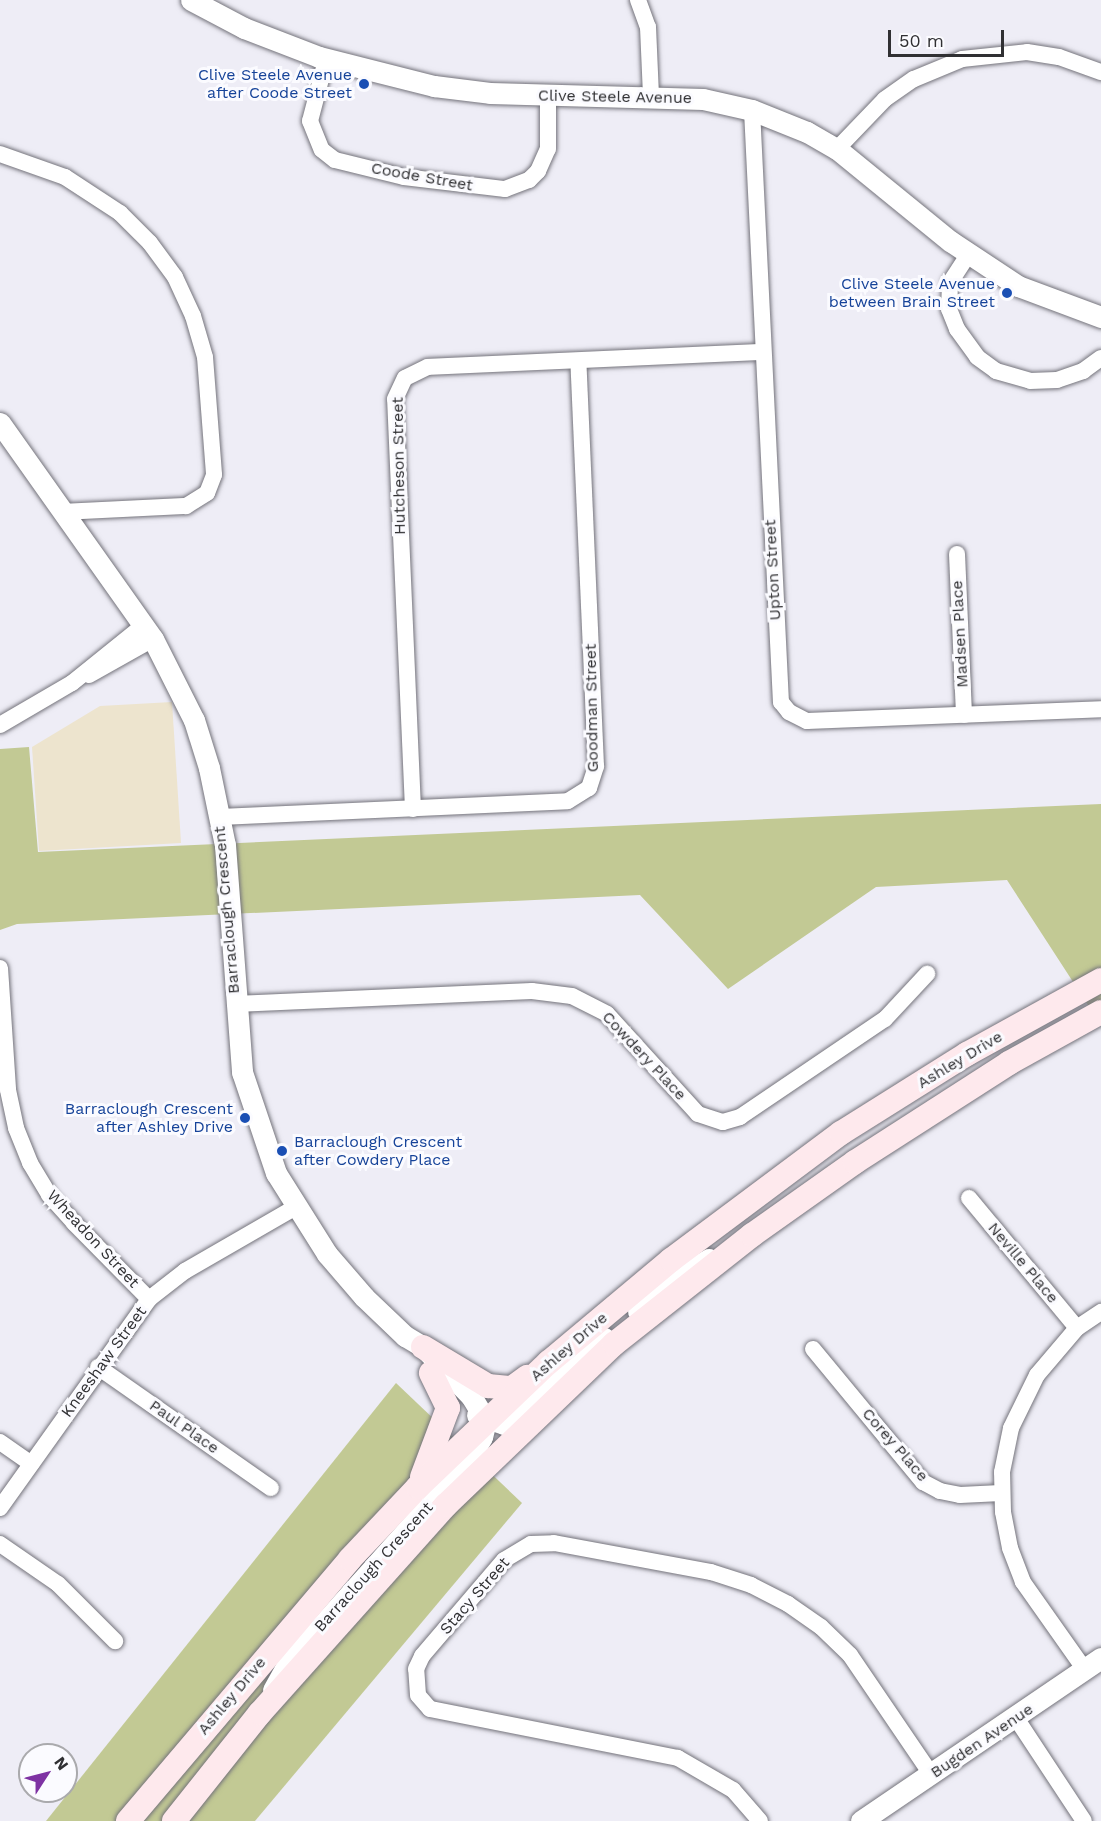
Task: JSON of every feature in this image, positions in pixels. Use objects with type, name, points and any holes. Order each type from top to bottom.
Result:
[{"type":"main road","name":"Ashley Drive","points":[[128,1821],[281,1636],[417,1487],[549,1362],[671,1260],[842,1133],[967,1054],[1101,980]]},
{"type":"main road","name":"Ashley Drive","points":[[174,1821],[260,1713],[446,1504],[614,1344],[752,1234],[930,1113],[1101,1012]]},
{"type":"main road","points":[[414,1341],[488,1386],[512,1388],[549,1362]]},
{"type":"main road","points":[[417,1487],[448,1408],[431,1373]]},
{"type":"street","name":"Clive Steele Avenue","points":[[191,0],[244,28],[326,60],[434,86],[548,95],[651,95],[703,99],[752,110],[807,132],[837,149],[968,255],[1018,286],[1101,317]]},
{"type":"street","points":[[638,0],[648,27],[651,95]]},
{"type":"street","points":[[837,149],[885,99],[914,79],[962,59],[1027,52],[1059,57],[1101,72]]},
{"type":"street","name":"Coode Street","points":[[326,60],[309,121],[322,150],[335,160],[404,177],[505,189],[529,180],[538,171],[548,149],[548,95]]},
{"type":"street","name":"Upton Street","points":[[752,110],[781,702],[789,712],[807,721],[1101,709]]},
{"type":"street","points":[[0,154],[66,177],[120,213],[150,243],[174,277],[193,316],[205,357],[214,475],[207,492],[186,506],[64,512]]},
{"type":"street","points":[[968,255],[950,283],[949,309],[969,348],[996,371],[1030,381],[1057,380],[1083,371],[1101,358]]},
{"type":"street","name":"Hutcheson Street","points":[[413,809],[397,390],[405,378],[428,368],[763,352]]},
{"type":"street","name":"Goodman Street","points":[[220,817],[568,801],[582,795],[596,775],[578,361]]},
{"type":"street","name":"Barraclough Crescent","points":[[0,423],[149,632],[194,720],[220,817],[229,891],[235,1004],[242,1072],[276,1173],[327,1254],[471,1396],[486,1421],[482,1437],[465,1466],[288,1664],[260,1713]]},
{"type":"street","name":"Madsen Place","points":[[957,554],[964,715]]},
{"type":"street","points":[[0,725],[72,683],[149,632]]},
{"type":"street","name":"Wheadon Street","points":[[0,968],[8,1090],[16,1128],[30,1163],[49,1195],[149,1299]]},
{"type":"street","name":"Cowdery Place","points":[[235,1004],[532,991],[572,996],[607,1014],[698,1114],[723,1122],[740,1117],[885,1019],[927,974]]},
{"type":"street","name":"Neville Place","points":[[969,1197],[1077,1328]]},
{"type":"street","name":"Kneeshaw Street","points":[[0,1508],[98,1367],[149,1299],[185,1271],[296,1207]]},
{"type":"street","points":[[486,1421],[504,1424],[681,1275],[752,1234]]},
{"type":"street","points":[[1093,1664],[1023,1582],[1010,1548],[1001,1494],[1005,1450],[1020,1406],[1037,1374],[1077,1328],[1101,1312]]},
{"type":"street","name":"Barraclough Crescent","points":[[414,1341],[414,1355],[462,1405],[486,1421]]},
{"type":"street","name":"Corey Place","points":[[813,1349],[923,1482],[940,1491],[960,1495],[1001,1494]]},
{"type":"street","name":"Paul Place","points":[[98,1367],[271,1488]]},
{"type":"street","points":[[0,1442],[31,1464]]},
{"type":"street","name":"Stacy Street","points":[[760,1821],[733,1790],[678,1758],[430,1709],[418,1695],[416,1669],[422,1656],[504,1560],[531,1544],[554,1543],[711,1572],[751,1585],[821,1627],[862,1671],[931,1774]]},
{"type":"street","points":[[0,1544],[58,1584],[116,1641]]},
{"type":"street","name":"Bugden Avenue","points":[[861,1821],[1093,1664]]},
{"type":"street","points":[[1016,1718],[1084,1821]]},
{"type":"shaded area","points":[[172,702],[181,843],[39,851],[32,747],[100,706]]},
{"type":"green space","points":[[29,747],[38,852],[1101,804],[1101,1025],[1007,880],[876,887],[728,989],[640,895],[17,924],[0,930],[0,749]]},
{"type":"green space","points":[[396,1383],[522,1503],[255,1821],[46,1821],[60,1803],[78,1803],[78,1781]]},
{"type":"place","name":"Clive Steele Avenue after Coode Street","points":[[364,84]]},
{"type":"place","name":"Clive Steele Avenue between Brain Street","points":[[1007,293]]},
{"type":"place","name":"Barraclough Crescent after Ashley Drive","points":[[245,1118]]},
{"type":"place","name":"Barraclough Crescent after Cowdery Place","points":[[282,1151]]}]
